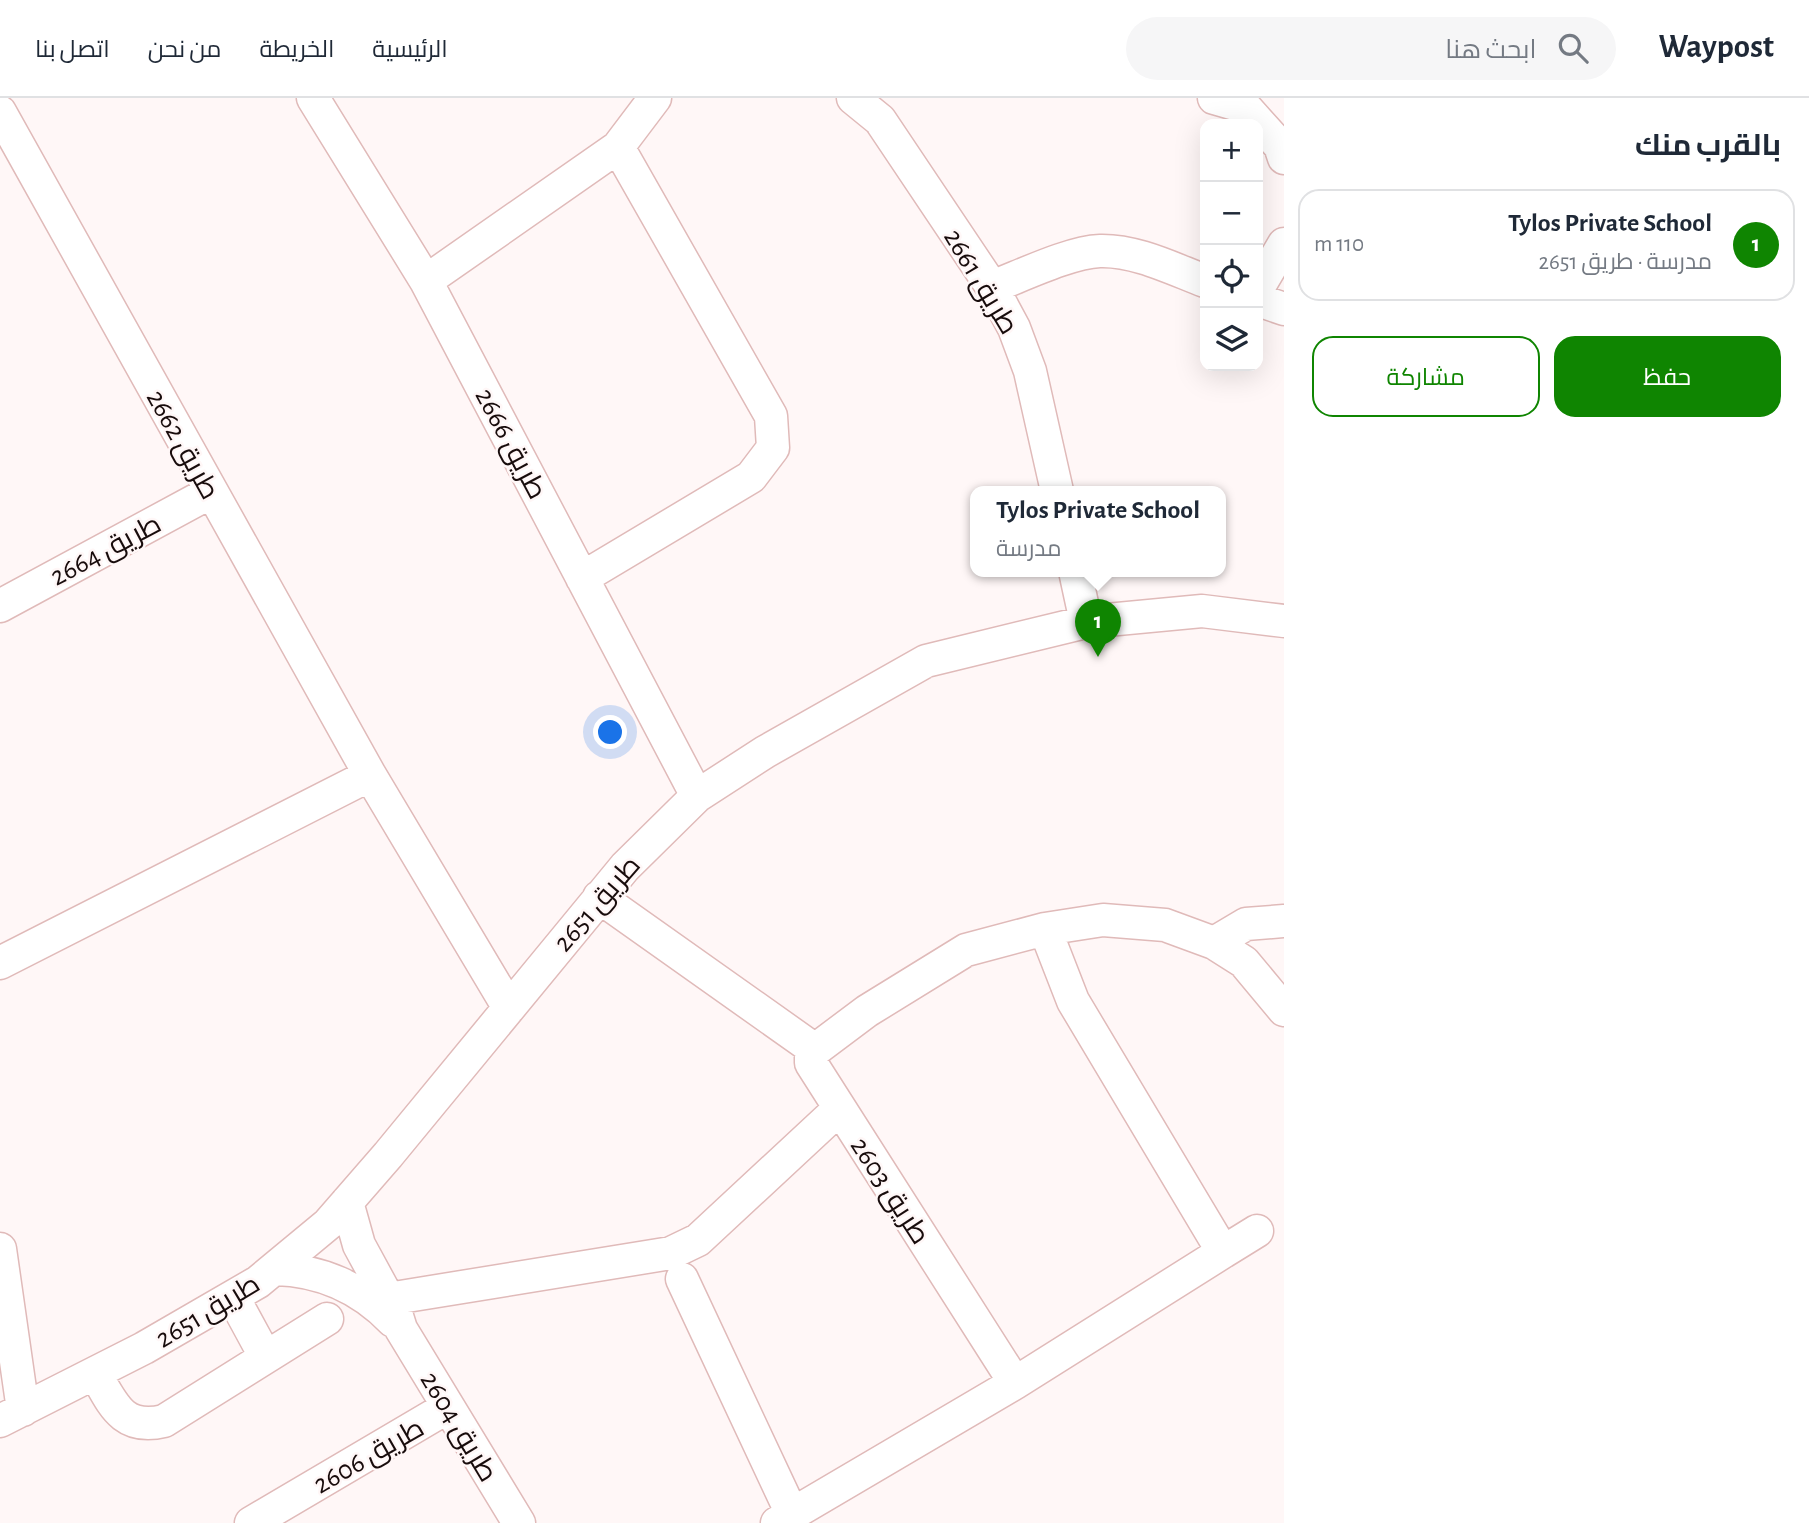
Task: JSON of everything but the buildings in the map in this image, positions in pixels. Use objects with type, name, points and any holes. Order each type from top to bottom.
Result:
[{"type":"street","name":"طريق 2666","points":[[313,98],[426,281],[697,796]]},
{"type":"street","points":[[426,281],[618,147],[655,98]]},
{"type":"street","name":"طريق 2661","points":[[853,98],[880,120],[992,287],[1014,328],[1030,371],[1056,486]]},
{"type":"street","points":[[1214,98],[1245,107],[1280,146],[1284,158]]},
{"type":"street","name":"طريق 2662","points":[[0,112],[370,775],[509,1008]]},
{"type":"street","points":[[582,578],[751,477],[773,448],[771,416],[618,147]]},
{"type":"street","points":[[1263,280],[1284,244]]},
{"type":"street","points":[[992,287],[1066,259],[1099,251],[1129,254],[1200,279]]},
{"type":"street","points":[[1263,301],[1284,309]]},
{"type":"street","name":"طريق 2664","points":[[0,606],[211,492]]},
{"type":"street","points":[[1076,577],[1087,622]]},
{"type":"street","name":"طريق 2651","points":[[0,1249],[11,1415],[95,1373],[258,1282],[328,1224],[625,867],[697,796],[765,752],[926,661],[1087,622],[1202,611],[1284,621]]},
{"type":"street","points":[[0,963],[370,775]]},
{"type":"street","points":[[599,897],[815,1050],[867,1011],[966,950],[1045,929],[1103,920],[1165,925],[1214,943],[1244,962],[1284,1010]]},
{"type":"street","points":[[1214,943],[1246,924],[1284,921]]},
{"type":"street","points":[[1045,929],[1073,1000],[1223,1252]]},
{"type":"street","name":"طريق 2603","points":[[815,1050],[811,1063],[1015,1383]]},
{"type":"street","points":[[388,1299],[671,1253],[698,1240],[839,1109]]},
{"type":"street","name":"طريق 2604","points":[[347,1202],[359,1245],[401,1329],[519,1523]]},
{"type":"street","points":[[681,1279],[785,1519],[1015,1383],[1257,1231]]},
{"type":"street","name":"طريق 2604","points":[[275,1269],[296,1269],[336,1280],[371,1302],[401,1329]]},
{"type":"street","points":[[233,1297],[265,1356]]},
{"type":"street","points":[[95,1373],[113,1405],[123,1416],[135,1423],[150,1425],[164,1421],[327,1319]]},
{"type":"street","name":"طريق 2606","points":[[251,1523],[448,1407]]},
{"type":"place","name":"Tylos Private School","points":[[1098,657]]}]
